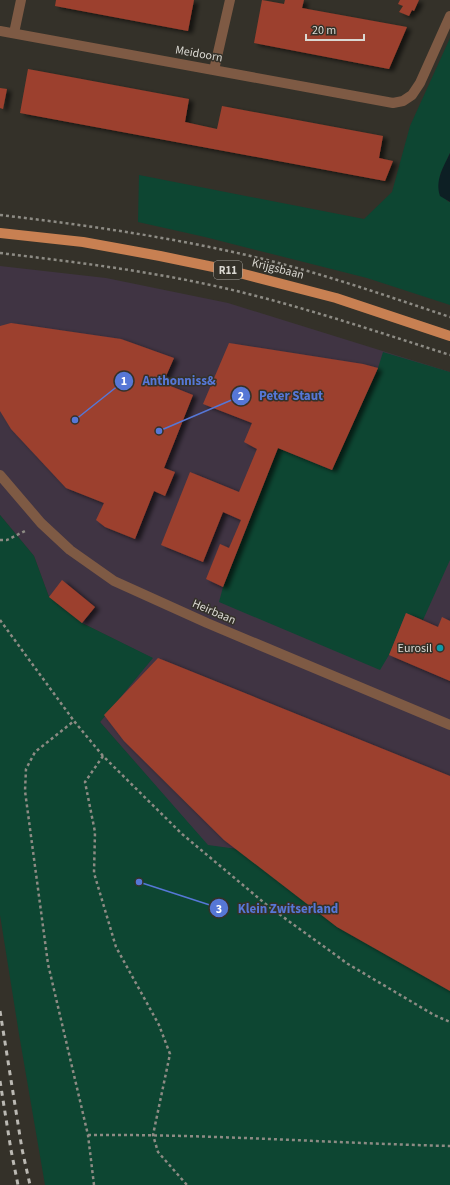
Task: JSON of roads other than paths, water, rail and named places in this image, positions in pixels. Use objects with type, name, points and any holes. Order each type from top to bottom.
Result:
[{"type":"main road","name":"Krijgsbaan","points":[[0,234],[83,242],[228,270],[336,298],[450,336]]},
{"type":"street","points":[[14,33],[21,0]]},
{"type":"street","points":[[214,70],[230,0]]},
{"type":"street","name":"Meidoorn","points":[[0,31],[393,103],[403,101],[412,95],[420,83],[450,16]]},
{"type":"street","name":"Heirbaan","points":[[0,475],[41,523],[70,550],[114,581],[207,623],[450,725]]},
{"type":"water","points":[[450,153],[450,202],[440,196],[438,185],[440,174]]},
{"type":"railway","points":[[0,1011],[22,1149],[30,1185]]},
{"type":"railway","points":[[0,1081],[18,1185]]},
{"type":"place","name":"Anthonniss&","points":[[75,420]]},
{"type":"place","name":"Peter Staut","points":[[159,431]]},
{"type":"place","name":"Eurosil","points":[[440,648]]},
{"type":"place","name":"Klein Zwitserland","points":[[139,882]]}]
